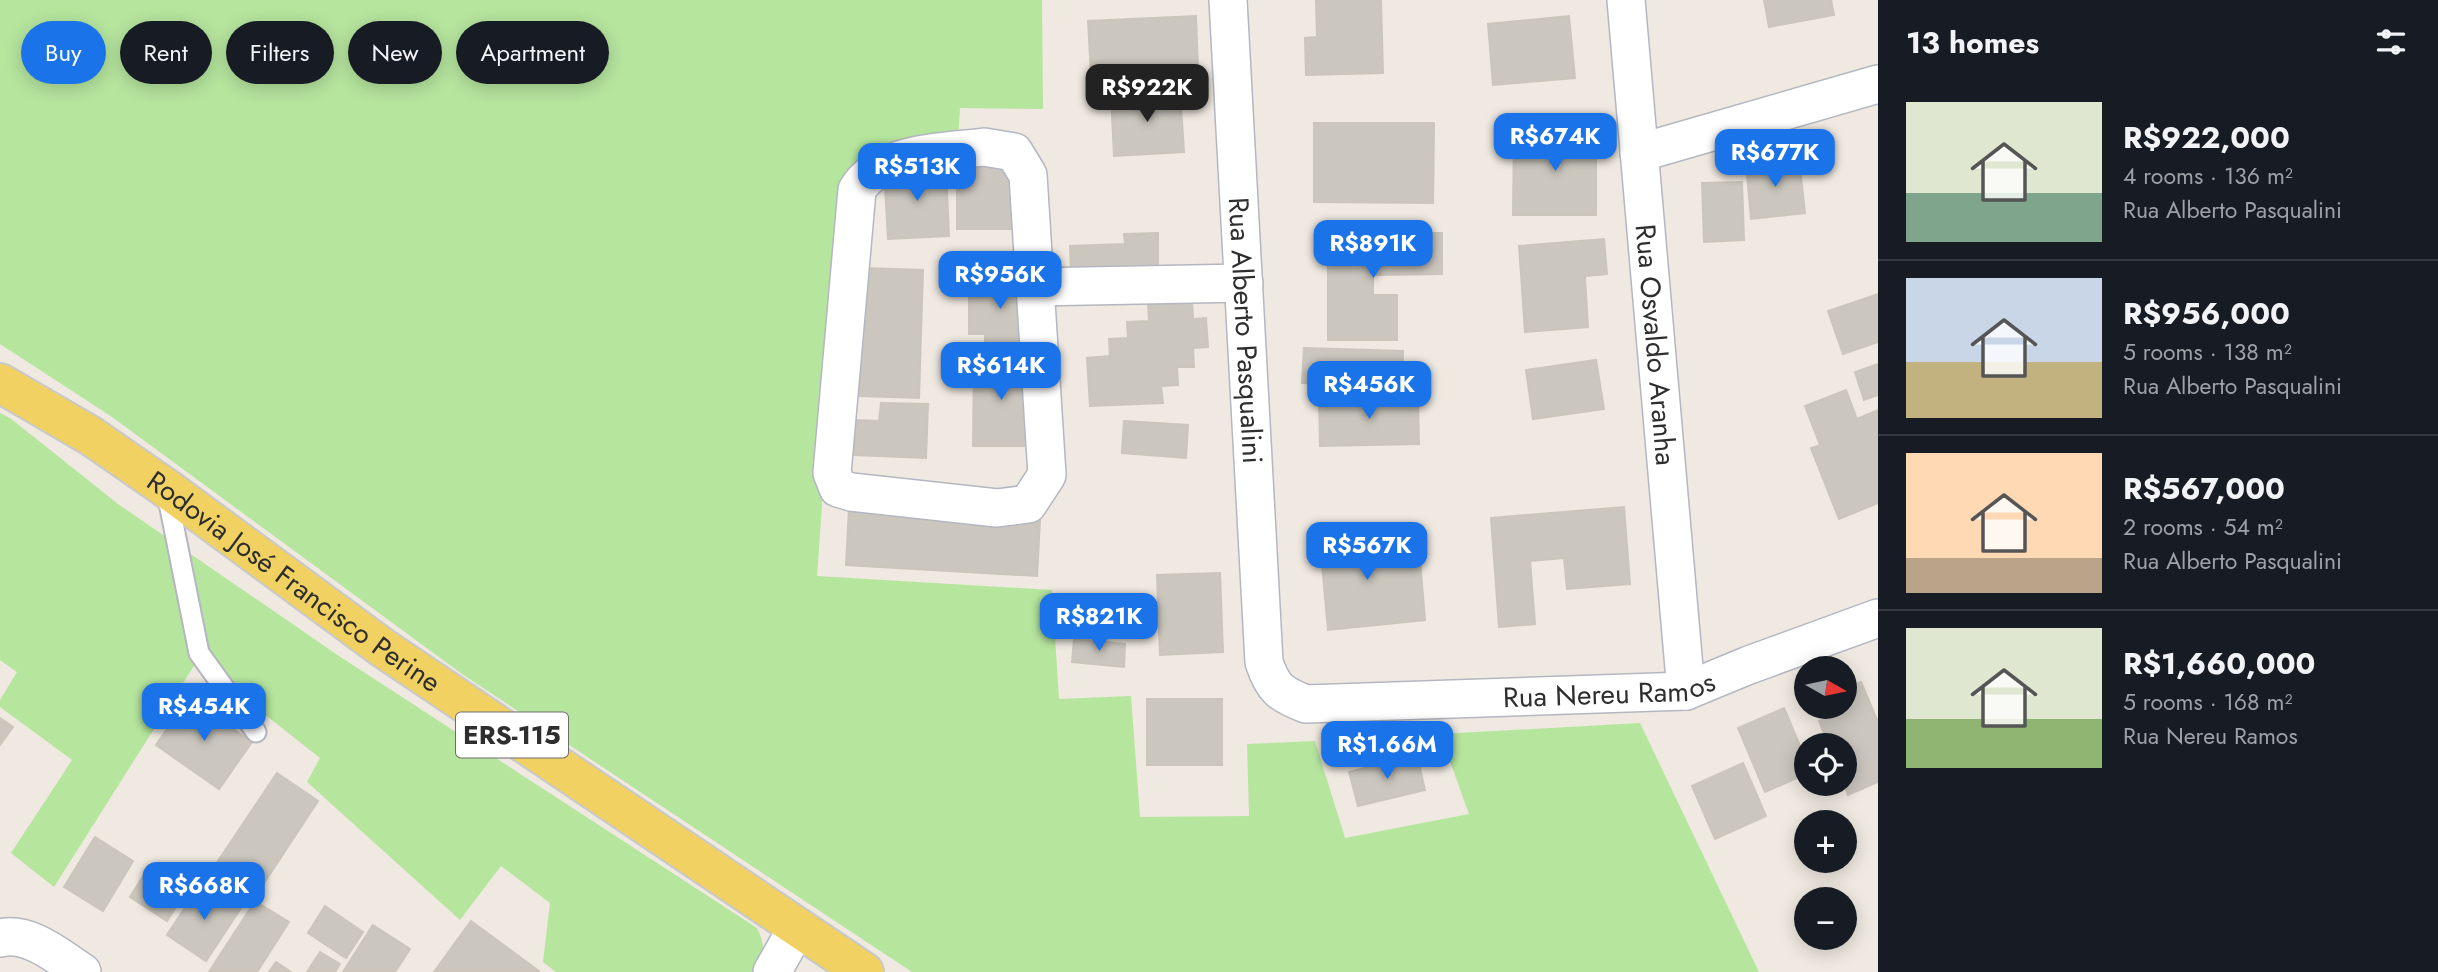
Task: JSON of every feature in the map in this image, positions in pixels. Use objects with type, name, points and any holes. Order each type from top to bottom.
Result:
[{"type":"main road","name":"Rodovia José Francisco Perine","points":[[0,383],[91,436],[383,648],[864,972]]},
{"type":"street","name":"Rua Alberto Pasqualini","points":[[1228,0],[1264,662]]},
{"type":"street","name":"Rua Osvaldo Aranha","points":[[1626,0],[1686,691]]},
{"type":"street","points":[[1639,153],[1878,84]]},
{"type":"street","points":[[984,147],[1014,152],[1028,175],[1034,288],[1047,475],[1028,504],[997,508],[851,492],[838,488],[832,473],[858,190],[862,182],[885,164],[901,158],[984,147]]},
{"type":"street","points":[[1034,288],[1244,283]]},
{"type":"street","name":"Rua Nereu Ramos","points":[[1264,662],[1270,680],[1283,695],[1306,704],[1686,691],[1878,618]]},
{"type":"street","points":[[772,972],[797,928]]},
{"type":"street","points":[[1,935],[43,946],[82,972]]},
{"type":"lane","points":[[166,488],[199,653],[256,732]]},
{"type":"green space","points":[[0,0],[1042,0],[1043,109],[960,108],[958,139],[845,178],[817,576],[1052,590],[1059,699],[1131,696],[1140,817],[1249,816],[1247,744],[1315,741],[1345,838],[1469,814],[1440,734],[1640,723],[1759,972],[912,972],[462,674],[112,417],[0,344]]},
{"type":"green space","points":[[0,413],[10,418],[118,504],[339,656],[757,928],[762,941],[762,951],[753,972],[556,972],[543,962],[550,903],[501,866],[460,920],[307,782],[320,758],[197,661],[54,887],[11,853],[72,760],[0,707],[0,700],[17,672],[0,660]]},
{"type":"building","points":[[1316,0],[1381,0],[1383,73],[1306,75],[1305,38],[1317,37]]},
{"type":"building","points":[[1764,0],[1831,0],[1834,15],[1769,27]]},
{"type":"building","points":[[1196,16],[1198,70],[1091,75],[1088,21]]},
{"type":"building","points":[[1569,16],[1575,78],[1493,85],[1488,24]]},
{"type":"building","points":[[1180,91],[1184,152],[1114,156],[1111,95]]},
{"type":"building","points":[[1314,123],[1434,123],[1433,203],[1314,202]]},
{"type":"building","points":[[1514,130],[1596,130],[1596,215],[1513,215]]},
{"type":"building","points":[[966,157],[1017,168],[1017,229],[957,229],[957,171],[966,171]]},
{"type":"building","points":[[1799,158],[1805,213],[1751,219],[1746,164]]},
{"type":"building","points":[[946,167],[949,236],[888,239],[884,170]]},
{"type":"building","points":[[1742,182],[1744,240],[1704,242],[1702,183]]},
{"type":"building","points":[[1158,233],[1158,273],[1071,275],[1070,246],[1125,244],[1124,234]]},
{"type":"building","points":[[1328,233],[1442,233],[1442,274],[1373,275],[1373,295],[1397,295],[1397,340],[1328,340]]},
{"type":"building","points":[[1604,239],[1607,274],[1585,276],[1588,327],[1525,332],[1519,246]]},
{"type":"building","points":[[864,268],[923,270],[919,398],[860,396]]},
{"type":"building","points":[[988,269],[1019,269],[1028,346],[985,346],[985,334],[969,334],[969,298],[988,298]]},
{"type":"building","points":[[1878,294],[1878,342],[1843,354],[1828,311]]},
{"type":"building","points":[[1192,301],[1193,319],[1206,318],[1208,347],[1193,348],[1194,367],[1177,367],[1178,385],[1161,386],[1163,403],[1090,406],[1087,358],[1110,356],[1109,339],[1128,338],[1127,322],[1149,321],[1148,303]]},
{"type":"building","points":[[1304,348],[1403,351],[1402,386],[1302,383]]},
{"type":"building","points":[[974,357],[1029,358],[1028,446],[973,446]]},
{"type":"building","points":[[1596,360],[1604,409],[1533,419],[1526,370]]},
{"type":"building","points":[[1878,364],[1878,395],[1864,400],[1855,372]]},
{"type":"building","points":[[1846,390],[1857,419],[1878,410],[1878,503],[1839,519],[1811,448],[1820,445],[1805,406]]},
{"type":"building","points":[[1418,396],[1419,444],[1320,446],[1319,397]]},
{"type":"building","points":[[881,403],[928,404],[926,458],[854,455],[855,420],[879,421]]},
{"type":"building","points":[[1124,421],[1188,425],[1186,458],[1122,453]]},
{"type":"building","points":[[1624,507],[1630,584],[1567,589],[1564,558],[1530,561],[1535,624],[1499,627],[1491,518]]},
{"type":"building","points":[[849,509],[1040,520],[1037,576],[846,565]]},
{"type":"building","points":[[1375,526],[1378,563],[1420,559],[1425,620],[1328,630],[1319,532]]},
{"type":"building","points":[[1220,573],[1223,652],[1160,655],[1157,575]]},
{"type":"building","points":[[1074,639],[1125,644],[1124,667],[1072,662]]},
{"type":"building","points":[[1861,682],[1878,722],[1878,782],[1857,791],[1857,733],[1824,733],[1819,721],[1857,719],[1857,684]]},
{"type":"building","points":[[188,698],[252,742],[219,789],[156,745]]},
{"type":"building","points":[[1147,699],[1222,699],[1222,765],[1147,765]]},
{"type":"building","points":[[1784,708],[1795,733],[1794,779],[1765,792],[1738,728]]},
{"type":"building","points":[[0,718],[13,727],[0,745]]},
{"type":"building","points":[[1417,755],[1425,790],[1358,806],[1349,772]]},
{"type":"building","points":[[1743,763],[1766,816],[1715,839],[1692,786]]},
{"type":"building","points":[[277,773],[318,801],[258,892],[216,864]]},
{"type":"building","points":[[95,837],[133,861],[103,911],[64,887]]},
{"type":"building","points":[[147,870],[184,894],[167,921],[130,897]]},
{"type":"building","points":[[202,882],[241,908],[206,961],[167,935]]},
{"type":"building","points":[[255,901],[289,922],[257,972],[209,972]]},
{"type":"building","points":[[325,906],[363,932],[346,958],[308,933]]},
{"type":"building","points":[[471,921],[539,971],[434,972]]},
{"type":"building","points":[[373,925],[410,949],[395,972],[343,972]]},
{"type":"building","points":[[320,952],[340,964],[335,972],[307,972]]},
{"type":"building","points":[[276,962],[291,972],[269,972]]}]
